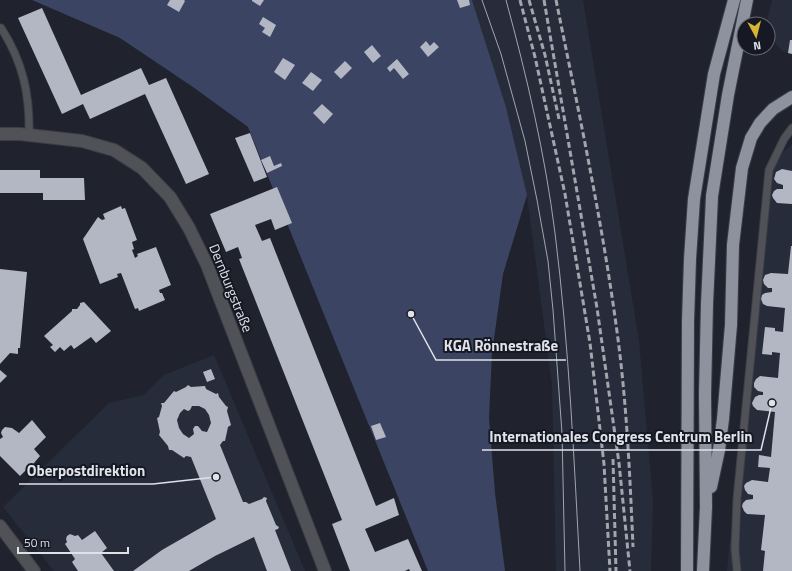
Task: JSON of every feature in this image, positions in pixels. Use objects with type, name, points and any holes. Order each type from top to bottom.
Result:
[{"type":"highway","points":[[688,571],[688,320],[694,198],[714,74],[734,0]]},
{"type":"highway","points":[[703,571],[706,507],[706,304],[712,196],[728,94],[747,0]]},
{"type":"highway","points":[[706,507],[720,450],[731,325],[733,246],[742,168],[751,138],[760,123],[773,109],[792,97]]},
{"type":"street","name":"Dernburgstraße","points":[[0,134],[29,135],[82,141],[114,150],[142,168],[170,197],[189,228],[207,265],[325,571]]},
{"type":"street","points":[[0,526],[34,571]]},
{"type":"lane","points":[[1,28],[12,45],[19,62],[26,88],[30,114],[29,135]]},
{"type":"lane","points":[[738,571],[735,549],[737,499],[769,170],[792,128]]},
{"type":"shaded area","points":[[32,0],[472,0],[506,107],[527,195],[503,274],[492,353],[489,418],[495,493],[505,571],[428,571],[248,127],[193,87],[120,38]]},
{"type":"shaded area","points":[[472,0],[583,0],[639,341],[653,501],[651,571],[556,571],[552,385],[527,195],[506,107]]},
{"type":"shaded area","points":[[772,0],[792,0],[792,54],[782,51],[776,44],[776,16],[768,16]]},
{"type":"shaded area","points":[[792,144],[792,571],[727,571],[767,168]]},
{"type":"shaded area","points":[[214,355],[305,571],[54,571],[3,507],[109,403],[144,395],[164,375]]},
{"type":"building","points":[[170,0],[185,1],[179,12],[167,5]]},
{"type":"building","points":[[252,0],[264,0],[260,6]]},
{"type":"building","points":[[457,0],[469,0],[470,5],[460,8]]},
{"type":"building","points":[[42,8],[81,95],[141,68],[149,85],[166,78],[209,174],[186,184],[145,94],[90,119],[83,104],[62,114],[18,18]]},
{"type":"building","points":[[263,17],[276,25],[270,37],[262,32],[265,28],[259,24]]},
{"type":"building","points":[[790,40],[792,40],[792,54],[788,53]]},
{"type":"building","points":[[426,41],[430,46],[434,42],[439,47],[428,57],[420,47]]},
{"type":"building","points":[[372,45],[381,56],[373,63],[364,52]]},
{"type":"building","points":[[283,58],[295,65],[285,80],[274,72]]},
{"type":"building","points":[[397,59],[409,74],[403,79],[394,68],[390,72],[387,68]]},
{"type":"building","points":[[345,61],[352,68],[341,79],[334,72]]},
{"type":"building","points":[[311,72],[322,80],[313,91],[302,83]]},
{"type":"building","points":[[322,104],[333,114],[324,124],[313,113]]},
{"type":"building","points":[[250,133],[267,177],[254,182],[235,138]]},
{"type":"building","points":[[270,156],[274,166],[281,163],[282,166],[267,173],[261,160]]},
{"type":"building","points":[[782,169],[792,171],[792,204],[777,203],[772,195],[777,189],[783,189],[783,185],[777,183],[774,179],[776,172]]},
{"type":"building","points":[[0,170],[40,170],[40,178],[84,178],[85,200],[43,200],[43,193],[0,193]]},
{"type":"building","points":[[277,187],[292,223],[275,230],[271,219],[255,225],[262,241],[270,238],[376,506],[394,498],[399,515],[365,529],[375,552],[408,539],[422,571],[410,571],[409,569],[405,571],[350,571],[332,524],[342,520],[239,259],[242,258],[238,247],[226,252],[210,214]]},
{"type":"building","points":[[121,206],[122,209],[125,208],[137,240],[132,242],[134,249],[132,250],[135,258],[138,256],[137,254],[156,247],[171,285],[159,290],[165,300],[139,311],[138,308],[135,309],[121,273],[117,274],[118,277],[100,284],[83,239],[98,217],[102,220],[105,219],[103,214]]},
{"type":"building","points":[[791,246],[792,571],[763,571],[765,551],[761,550],[765,515],[747,514],[742,506],[746,500],[753,499],[753,495],[748,494],[745,490],[744,486],[746,483],[752,480],[768,482],[770,468],[758,467],[759,455],[771,457],[775,412],[757,410],[753,406],[752,403],[755,397],[763,395],[763,392],[758,391],[754,387],[754,383],[760,376],[778,378],[780,353],[772,352],[772,355],[762,354],[765,327],[775,328],[775,331],[783,332],[785,308],[767,306],[763,304],[761,299],[762,295],[772,292],[772,288],[768,288],[764,284],[763,280],[765,275],[771,273],[788,274]]},
{"type":"building","points":[[0,269],[27,272],[20,348],[18,348],[18,354],[10,353],[0,364]]},
{"type":"building","points":[[84,302],[111,331],[96,343],[91,337],[74,349],[71,345],[64,351],[60,347],[55,352],[50,347],[53,345],[44,336],[72,311],[72,309],[77,309],[80,303]]},
{"type":"building","points":[[211,369],[215,379],[207,382],[203,372]]},
{"type":"building","points":[[0,370],[7,376],[0,383]]},
{"type":"building","points":[[188,385],[191,387],[205,386],[206,389],[216,394],[218,393],[219,397],[228,407],[227,411],[231,425],[228,427],[225,441],[223,441],[220,445],[243,502],[249,504],[264,497],[267,498],[266,501],[276,525],[279,527],[275,530],[291,571],[267,571],[254,537],[215,556],[189,571],[133,571],[162,550],[216,519],[191,457],[186,456],[184,458],[172,450],[169,450],[168,446],[159,435],[160,432],[157,418],[159,417],[162,406],[161,403],[164,403],[174,391],[176,392]],"holes":[[[192,406],[199,406],[205,409],[209,415],[211,423],[207,432],[202,431],[198,426],[195,426],[193,429],[194,434],[189,438],[183,434],[179,428],[177,420],[180,413],[184,409],[188,411]]]},
{"type":"building","points":[[32,420],[46,437],[34,449],[40,456],[34,463],[35,466],[30,470],[26,470],[20,476],[0,456],[0,439],[3,437],[1,433],[5,427],[12,428],[19,433]]},
{"type":"building","points":[[380,423],[386,437],[376,440],[371,426]]},
{"type":"building","points":[[95,531],[107,548],[101,553],[114,571],[78,571],[72,562],[75,559],[65,544],[67,542],[67,536],[70,534],[75,536],[78,535],[82,540]]},
{"type":"tram line","points":[[482,0],[501,54],[525,141],[548,261],[562,433],[565,571]]},
{"type":"tram line","points":[[506,0],[535,116],[555,233],[564,317],[580,571]]},
{"type":"railway","points":[[520,0],[535,57],[565,194],[590,343],[604,464],[610,571]]},
{"type":"railway","points":[[529,0],[545,55],[559,119]]},
{"type":"railway","points":[[544,0],[597,308],[619,463],[630,571]]},
{"type":"railway","points":[[556,0],[598,211],[612,296],[626,417],[633,547]]},
{"type":"railway","points":[[613,459],[616,571]]},
{"type":"place","name":"KGA Rönnestraße","points":[[411,314]]},
{"type":"place","name":"Internationales Congress Centrum Berlin","points":[[772,403]]},
{"type":"place","name":"Oberpostdirektion","points":[[216,477]]}]
